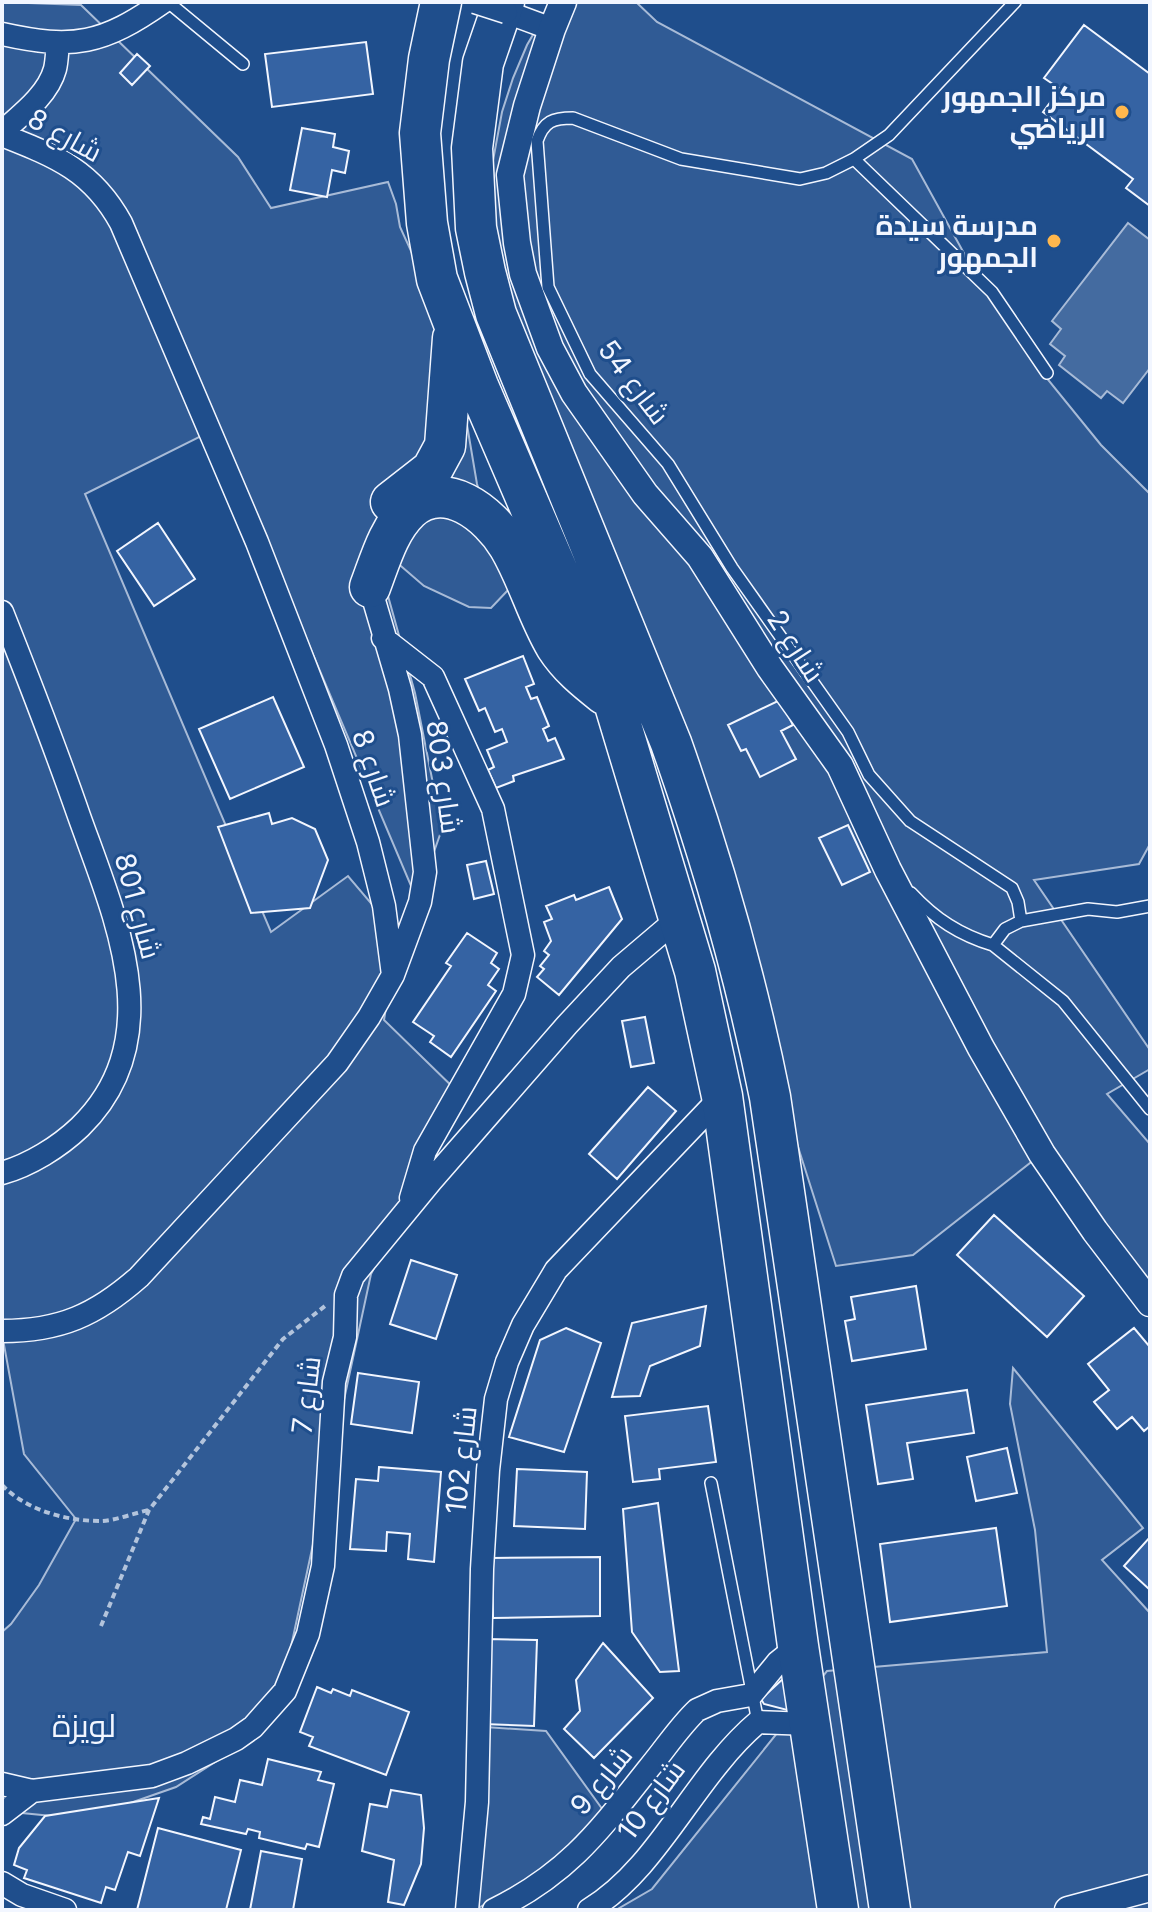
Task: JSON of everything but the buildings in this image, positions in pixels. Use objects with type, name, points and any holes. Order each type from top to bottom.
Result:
[{"type":"highway","points":[[441,2],[424,92],[420,133],[427,223],[437,279],[454,326],[614,702],[681,916],[722,1096],[838,1910]]},
{"type":"highway","points":[[505,7],[483,63],[475,106],[472,148],[476,228],[496,314],[671,743],[694,808],[714,870],[759,1043],[770,1097],[890,1910]]},
{"type":"highway","points":[[370,587],[368,545],[379,517],[402,492],[432,470],[445,446],[449,428],[454,326]]},
{"type":"highway","points":[[370,587],[389,539],[408,510],[433,498],[452,498],[471,506],[483,513],[507,542],[541,617],[573,669],[614,702]]},
{"type":"street","points":[[2,34],[58,43],[93,39],[120,30],[166,2]]},
{"type":"street","points":[[475,2],[557,10]]},
{"type":"street","name":"شارع 2","points":[[557,10],[527,106],[510,175],[523,274],[545,337],[574,393],[645,494],[700,557],[770,668],[840,766],[888,870],[981,1048],[1042,1154],[1150,1303]]},
{"type":"street","name":"شارع 8","points":[[58,43],[55,70],[44,89],[2,133],[39,150],[88,179],[108,199],[121,223],[257,542],[336,745],[384,906],[393,975]]},
{"type":"street","name":"شارع 803","points":[[370,587],[410,735],[425,872],[420,902],[393,975]]},
{"type":"street","name":"شارع 801","points":[[2,612],[47,723],[118,926],[130,1018],[128,1043],[116,1080],[90,1117],[55,1148],[2,1173]]},
{"type":"street","points":[[383,638],[433,677],[493,809],[523,955],[514,994],[425,1151],[408,1210]]},
{"type":"street","name":"شارع 7","points":[[2,1784],[32,1791],[152,1776],[187,1763],[253,1727],[285,1691],[308,1634],[323,1566],[334,1382],[345,1337],[348,1287],[360,1265],[621,967],[681,916]]},
{"type":"street","points":[[2,1331],[43,1329],[81,1317],[102,1307],[139,1277],[337,1063],[393,975]]},
{"type":"street","name":"شارع 102","points":[[467,1910],[477,1802],[482,1569],[488,1470],[496,1399],[507,1362],[523,1325],[556,1270],[722,1096]]},
{"type":"street","points":[[751,1695],[778,1662],[798,1646]]},
{"type":"street","name":"شارع 9","points":[[494,1910],[547,1880],[567,1864],[592,1839],[697,1710],[717,1701],[751,1695]]},
{"type":"street","points":[[758,1722],[810,1724]]},
{"type":"street","name":"شارع 10","points":[[589,1910],[617,1890],[640,1865],[715,1765],[758,1722]]},
{"type":"street","points":[[2,1814],[32,1791]]},
{"type":"street","points":[[2,1883],[22,1895],[65,1910]]},
{"type":"street","points":[[1068,1910],[1094,1906],[1150,1888]]},
{"type":"lane","points":[[166,2],[243,64]]},
{"type":"lane","name":"شارع 54","points":[[1015,2],[889,135],[854,159],[826,173],[800,179],[681,159],[573,118],[559,118],[541,128],[537,141],[548,287],[590,374],[668,464],[732,568],[848,732],[869,775],[910,821],[1012,888],[1021,921]]},
{"type":"lane","points":[[854,159],[992,292],[1047,373]]},
{"type":"lane","points":[[888,870],[930,913],[965,936],[993,945],[1063,1001],[1150,1109]]},
{"type":"lane","points":[[993,945],[1005,929],[1021,921],[1088,909],[1117,912],[1150,906]]},
{"type":"lane","points":[[711,1483],[758,1722]]},
{"type":"path","points":[[101,1626],[149,1510],[283,1339],[348,1287]]},
{"type":"path","points":[[2,1485],[10,1494],[54,1516],[102,1521],[149,1510]]},
{"type":"shaded area","points":[[2,2],[81,5],[238,157],[271,208],[388,182],[400,227],[412,253],[465,413],[477,484],[509,589],[491,608],[469,607],[424,586],[373,542],[415,693],[442,829],[417,900],[217,428],[85,494],[271,932],[348,876],[398,935],[384,1020],[463,1097],[371,1274],[280,1698],[223,1757],[176,1787],[116,1808],[52,1816],[2,1811],[2,1632],[39,1585],[76,1519],[24,1454],[2,1334]]},
{"type":"shaded area","points":[[552,2],[636,2],[657,22],[912,159],[971,266],[1032,360],[1101,445],[1150,494],[1150,844],[1139,864],[1034,880],[1150,1050],[1150,1069],[1107,1094],[1150,1144],[1150,1287],[1039,1156],[913,1255],[836,1266],[687,799],[510,356],[489,182],[502,112],[513,78],[527,45]]},
{"type":"shaded area","points":[[1128,223],[1150,240],[1150,368],[1123,403],[1107,391],[1101,398],[1059,365],[1065,356],[1050,344],[1061,329],[1052,321]]},
{"type":"shaded area","points":[[1013,1368],[1143,1528],[1102,1560],[1150,1613],[1150,1910],[616,1910],[652,1889],[827,1671],[1047,1652],[1035,1530],[1010,1404]]},
{"type":"shaded area","points":[[485,1727],[546,1731],[608,1817],[553,1864],[475,1910]]},
{"type":"place","name":"مركز الجمهور الرياضي","points":[[1122,112]]},
{"type":"place","name":"مدرسة سيدة الجمهور","points":[[1054,241]]},
{"type":"district","name":"لويزة","points":[[84,1726]]}]
